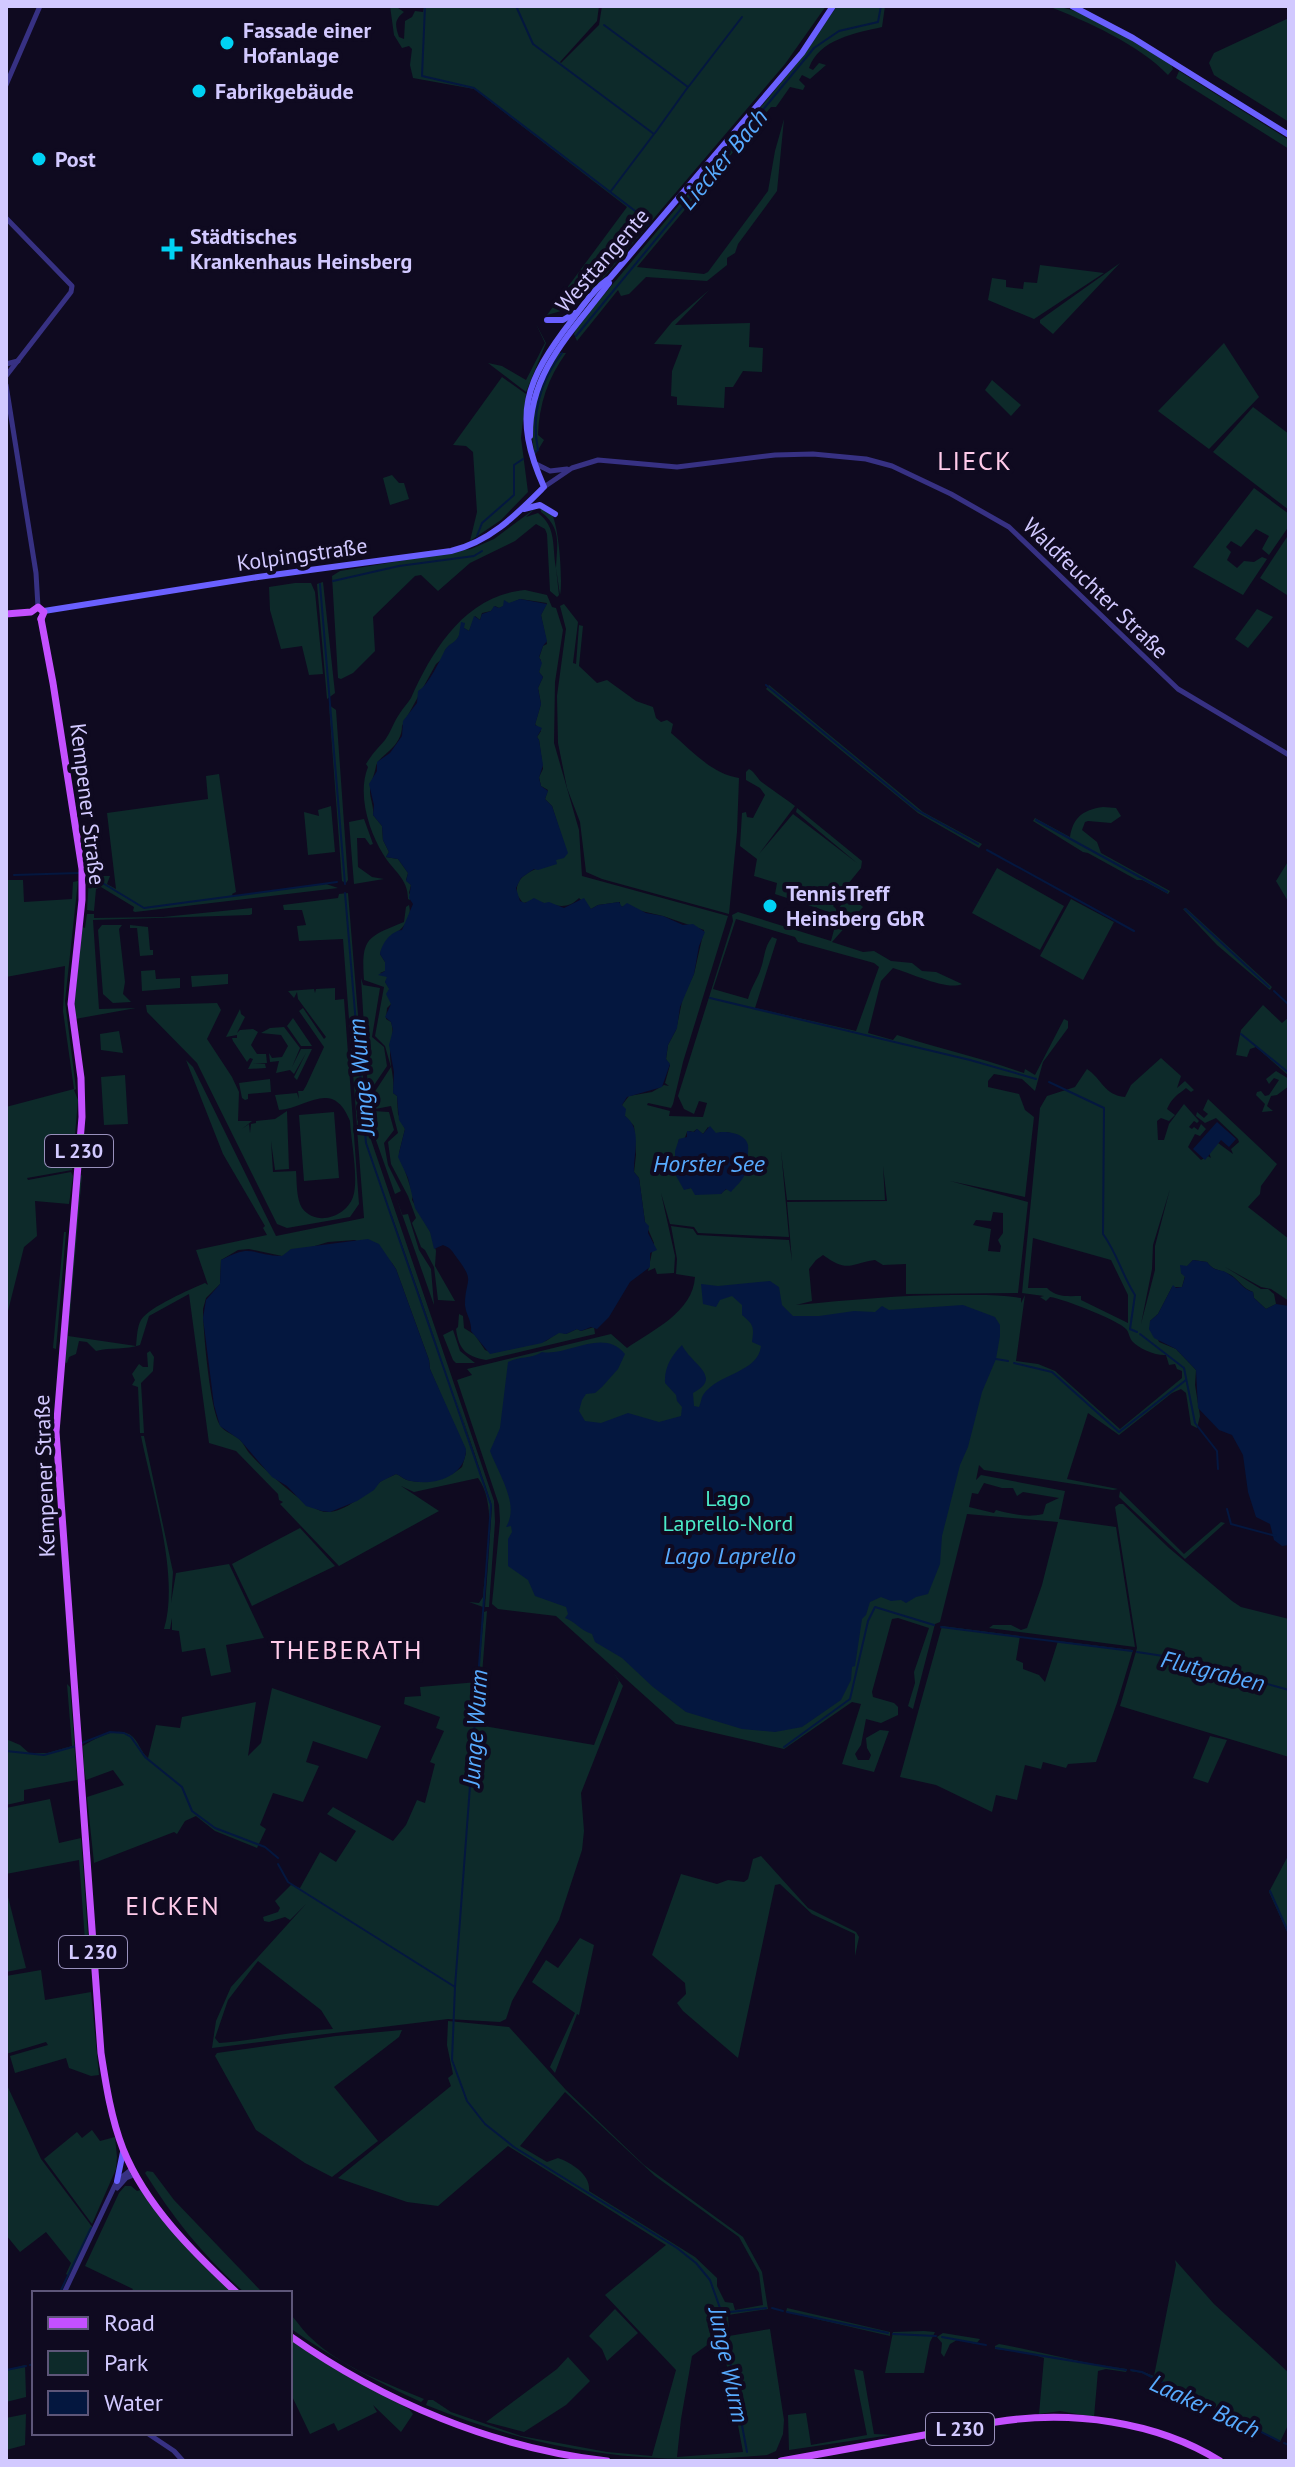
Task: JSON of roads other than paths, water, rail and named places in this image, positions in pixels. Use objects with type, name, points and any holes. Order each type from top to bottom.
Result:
[{"type":"main road","name":"Westtangente","points":[[544,487],[534,464],[526,413],[535,380],[547,354],[581,309],[802,53],[833,6]]},
{"type":"main road","points":[[1072,6],[1133,38],[1289,135]]},
{"type":"main road","points":[[528,439],[533,399],[545,368],[610,278]]},
{"type":"main road","points":[[547,320],[563,320],[581,309]]},
{"type":"main road","name":"Kolpingstraße","points":[[39,612],[258,577],[451,551],[487,537],[518,513],[544,487]]},
{"type":"main road","points":[[518,513],[540,505],[555,514]]},
{"type":"main road","points":[[6,614],[39,612]]},
{"type":"main road","name":"Kempener Straße","points":[[39,612],[83,882],[71,1004],[81,1078],[82,1117],[56,1422],[101,2053],[110,2105],[123,2148],[134,2171],[174,2229],[235,2291]]},
{"type":"main road","points":[[117,2181],[123,2148]]},
{"type":"main road","points":[[292,2337],[354,2377],[431,2414],[507,2441],[607,2461]]},
{"type":"main road","name":"L 230","points":[[781,2461],[1009,2420],[1044,2419],[1144,2428],[1191,2445],[1220,2461]]},
{"type":"street","points":[[6,85],[40,6]]},
{"type":"street","points":[[6,218],[72,286],[71,292],[6,376]]},
{"type":"street","points":[[6,364],[19,361]]},
{"type":"street","name":"Kempener Straße","points":[[6,385],[36,573],[39,612]]},
{"type":"street","name":"Waldfeuchter Straße","points":[[544,487],[572,468],[598,460],[677,467],[801,454],[866,459],[892,466],[951,494],[1009,527],[1178,689],[1289,755]]},
{"type":"street","points":[[534,464],[550,471],[572,468]]},
{"type":"street","points":[[65,2291],[117,2181],[134,2171]]},
{"type":"street","points":[[112,2195],[134,2171]]},
{"type":"street","points":[[150,2435],[183,2461]]},
{"type":"water","points":[[520,599],[547,604],[541,615],[547,641],[539,657],[542,663],[539,672],[543,677],[538,688],[541,704],[535,725],[542,728],[537,737],[543,765],[539,778],[541,786],[548,791],[545,799],[552,806],[568,853],[556,860],[557,864],[534,869],[521,878],[516,888],[520,901],[525,903],[534,898],[564,908],[584,898],[591,909],[619,902],[622,907],[627,903],[683,925],[693,924],[705,932],[694,974],[680,1007],[677,1028],[668,1045],[666,1059],[670,1064],[662,1087],[627,1097],[622,1105],[626,1109],[625,1116],[634,1128],[634,1172],[639,1178],[648,1233],[657,1250],[650,1253],[650,1267],[630,1282],[609,1317],[597,1329],[591,1327],[559,1333],[542,1343],[490,1354],[471,1331],[465,1305],[466,1272],[448,1247],[443,1245],[434,1249],[430,1232],[415,1208],[408,1178],[398,1157],[405,1129],[399,1120],[397,1096],[393,1093],[394,1072],[389,1045],[393,1030],[391,1022],[385,1017],[391,1004],[386,994],[389,989],[385,982],[387,977],[378,975],[385,971],[385,962],[380,954],[383,946],[391,935],[402,930],[413,904],[409,898],[411,885],[406,881],[408,873],[398,859],[386,857],[389,852],[383,840],[382,826],[373,815],[369,784],[377,771],[377,762],[390,753],[402,736],[403,721],[417,703],[418,691],[430,678],[447,648],[458,638],[461,622],[469,631],[474,616],[480,620],[482,614],[491,611],[494,606],[503,606],[504,600],[509,603]]},
{"type":"water","points":[[1217,1122],[1236,1139],[1229,1147],[1221,1140],[1205,1160],[1193,1149]]},
{"type":"water","name":"Horster See","points":[[710,1126],[716,1133],[735,1133],[746,1141],[746,1170],[731,1192],[726,1189],[721,1194],[695,1195],[691,1188],[684,1190],[675,1174],[679,1169],[675,1168],[675,1151],[679,1139],[687,1137],[687,1131],[697,1129],[703,1134]]},
{"type":"water","points":[[368,1239],[379,1244],[396,1269],[430,1369],[466,1449],[460,1467],[446,1478],[416,1482],[396,1474],[380,1482],[357,1501],[330,1512],[322,1511],[306,1506],[287,1486],[272,1477],[240,1440],[220,1426],[214,1405],[203,1318],[206,1300],[220,1284],[221,1260],[231,1255],[252,1251],[282,1256],[291,1249]]},
{"type":"water","points":[[1193,1260],[1207,1262],[1233,1277],[1253,1292],[1254,1298],[1266,1309],[1276,1304],[1289,1306],[1289,1545],[1282,1546],[1274,1540],[1270,1524],[1256,1517],[1248,1492],[1243,1455],[1232,1435],[1219,1430],[1198,1408],[1196,1370],[1176,1349],[1154,1338],[1149,1329],[1150,1321],[1158,1314],[1173,1285],[1182,1287],[1185,1277],[1180,1265],[1187,1266]]},
{"type":"water","name":"Lago Laprello","points":[[770,1281],[779,1287],[782,1305],[793,1316],[875,1312],[882,1306],[889,1310],[963,1305],[995,1317],[1000,1325],[996,1359],[982,1392],[968,1447],[960,1465],[942,1536],[940,1564],[928,1594],[906,1603],[881,1597],[870,1602],[862,1619],[851,1680],[841,1700],[802,1727],[775,1732],[742,1729],[686,1712],[622,1658],[595,1642],[592,1634],[565,1618],[568,1614],[566,1607],[535,1596],[528,1580],[508,1566],[508,1539],[512,1532],[511,1526],[506,1527],[511,1509],[490,1451],[500,1428],[508,1362],[542,1352],[596,1343],[616,1346],[625,1354],[618,1369],[595,1393],[586,1394],[579,1411],[585,1421],[601,1423],[628,1413],[659,1422],[681,1416],[682,1407],[665,1383],[665,1377],[669,1362],[682,1345],[706,1376],[702,1387],[693,1393],[694,1406],[699,1407],[703,1395],[710,1388],[753,1362],[761,1346],[752,1342],[752,1327],[742,1315],[742,1305],[732,1296],[720,1300],[716,1307],[703,1304],[701,1284],[718,1286]]},
{"type":"waterway","points":[[425,6],[422,76],[474,88],[647,220],[648,225]]},
{"type":"waterway","points":[[516,6],[533,44],[654,134],[611,191]]},
{"type":"waterway","name":"Liecker Bach","points":[[576,336],[814,48],[839,31],[878,22],[881,6]]},
{"type":"waterway","points":[[689,86],[742,17]]},
{"type":"waterway","points":[[604,25],[688,87],[655,133]]},
{"type":"waterway","name":"Liecker Bach","points":[[535,452],[538,450],[536,424],[539,399],[548,375],[562,353]]},
{"type":"waterway","name":"Liecker Bach","points":[[477,536],[482,523],[514,495],[514,465],[523,459]]},
{"type":"waterway","name":"Liecker Bach","points":[[333,581],[399,566],[474,556],[482,551]]},
{"type":"waterway","name":"Junge Wurm","points":[[320,584],[345,884]]},
{"type":"waterway","points":[[766,685],[917,810],[978,844]]},
{"type":"waterway","points":[[1036,820],[1167,892]]},
{"type":"waterway","points":[[987,850],[1134,931]]},
{"type":"waterway","points":[[14,875],[79,873]]},
{"type":"waterway","points":[[86,873],[144,908],[337,882]]},
{"type":"waterway","name":"Junge Wurm","points":[[345,893],[366,1143],[491,1505],[452,2060],[467,2101],[485,2124],[514,2147],[677,2248],[696,2263],[710,2280],[720,2308],[747,2452]]},
{"type":"waterway","points":[[1185,909],[1269,987]]},
{"type":"waterway","points":[[1274,991],[1289,1005]]},
{"type":"waterway","points":[[710,998],[970,1060],[1036,1079]]},
{"type":"waterway","points":[[1241,1034],[1289,1073]]},
{"type":"waterway","points":[[1049,1082],[1104,1108],[1103,1234],[1135,1295],[1130,1329],[1137,1332]]},
{"type":"waterway","points":[[1140,1334],[1184,1368],[1195,1423],[1217,1451],[1218,1469]]},
{"type":"waterway","points":[[996,1359],[1008,1361]]},
{"type":"waterway","points":[[1014,1363],[1052,1372],[1119,1432],[1186,1380]]},
{"type":"waterway","points":[[1227,1509],[1231,1524],[1276,1536]]},
{"type":"waterway","points":[[784,1747],[850,1699],[868,1621],[875,1607],[934,1625]]},
{"type":"waterway","points":[[941,1627],[1132,1651]]},
{"type":"waterway","name":"Flutgraben","points":[[1137,1652],[1170,1657],[1289,1690]]},
{"type":"waterway","points":[[82,1743],[110,1732],[131,1737],[145,1757],[182,1787],[192,1811],[215,1828],[265,1847],[278,1858]]},
{"type":"waterway","points":[[6,1751],[44,1755],[76,1746]]},
{"type":"waterway","points":[[278,1864],[288,1882],[455,1987]]},
{"type":"waterway","points":[[1270,1891],[1289,1934]]},
{"type":"waterway","points":[[61,2290],[91,2228]]},
{"type":"waterway","name":"Laaker Bach","points":[[721,2313],[766,2308]]},
{"type":"waterway","name":"Laaker Bach","points":[[772,2308],[783,2311]]},
{"type":"waterway","name":"Laaker Bach","points":[[787,2312],[888,2333]]},
{"type":"waterway","name":"Laaker Bach","points":[[893,2334],[936,2336]]},
{"type":"waterway","name":"Laaker Bach","points":[[942,2337],[986,2345]]},
{"type":"waterway","name":"Laaker Bach","points":[[996,2348],[1126,2370]]},
{"type":"waterway","points":[[6,2370],[26,2366]]},
{"type":"waterway","name":"Laaker Bach","points":[[1131,2370],[1142,2372],[1279,2441]]},
{"type":"waterway","name":"Laaker Bach","points":[[1284,2443],[1289,2445]]},
{"type":"place","name":"Fassade einer Hofanlage","points":[[227,43]]},
{"type":"place","name":"Fabrikgebäude","points":[[199,91]]},
{"type":"place","name":"Post","points":[[39,159]]},
{"type":"place","name":"Städtisches Krankenhaus Heinsberg","points":[[172,249]]},
{"type":"place","name":"TennisTreff Heinsberg GbR","points":[[770,906]]},
{"type":"district","name":"LIECK","points":[[975,460]]},
{"type":"district","name":"THEBERATH","points":[[347,1649]]},
{"type":"district","name":"EICKEN","points":[[173,1905]]},
{"type":"park label","name":"Lago Laprello-Nord","points":[[728,1510]]}]
